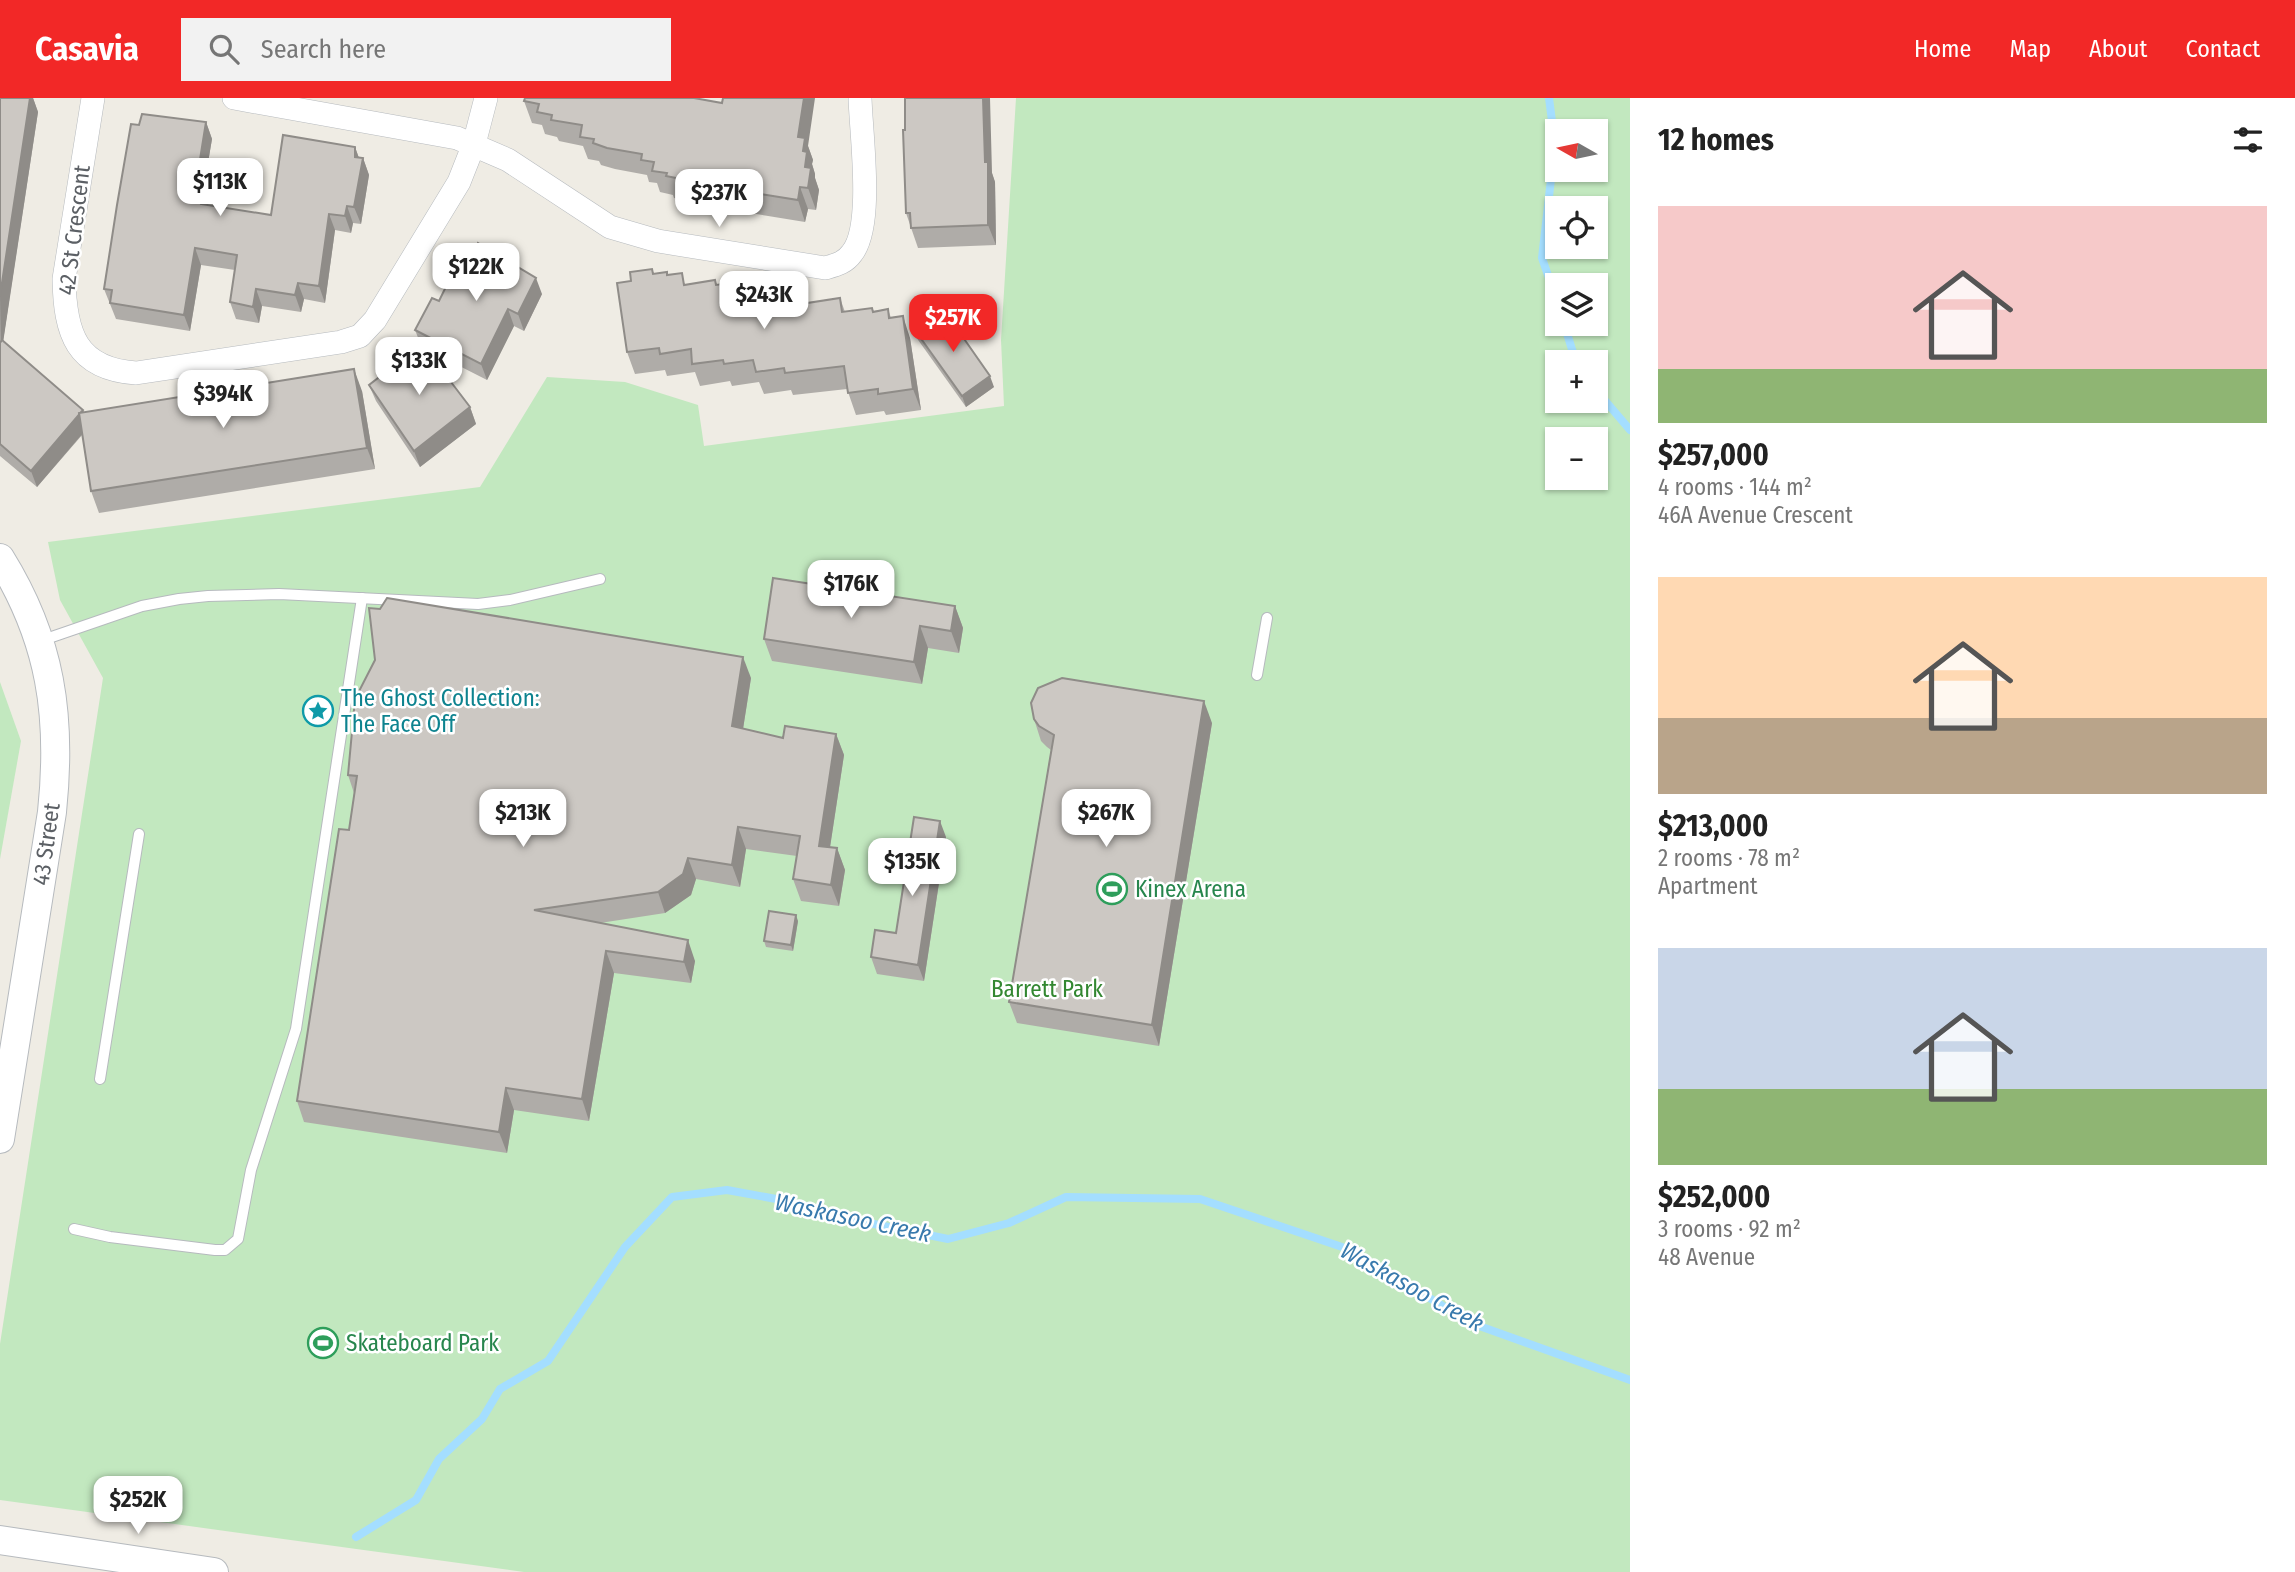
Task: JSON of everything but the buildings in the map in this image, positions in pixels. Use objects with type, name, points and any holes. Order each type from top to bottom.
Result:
[{"type":"street","name":"42 St Crescent","points":[[93,98],[64,279],[65,304],[74,340],[83,354],[115,372],[136,373],[341,342],[360,336],[382,310],[459,182],[474,144],[486,98]]},
{"type":"street","points":[[234,98],[438,133],[474,144],[508,160],[610,227],[657,242],[825,268],[843,263],[854,252],[862,236],[865,215],[860,98]]},
{"type":"street","name":"43 Street","points":[[0,558],[17,587],[40,641],[50,683],[56,768],[52,811],[0,1139]]},
{"type":"street","points":[[0,1540],[214,1572]]},
{"type":"lane","points":[[40,641],[142,606],[179,599],[268,594],[493,603],[600,579]]},
{"type":"lane","points":[[74,1229],[110,1237],[215,1250],[226,1250],[238,1239],[251,1170],[296,1029],[362,598]]},
{"type":"lane","points":[[1257,675],[1267,618]]},
{"type":"lane","points":[[100,1079],[139,834]]},
{"type":"green space","name":"Barrett Park","points":[[1016,98],[1630,98],[1630,1572],[524,1572],[0,1500],[0,1344],[103,678],[60,600],[48,542],[480,487],[547,377],[625,382],[698,405],[704,446],[1004,406],[1001,340]]},
{"type":"green space","points":[[0,682],[21,741],[0,859]]},
{"type":"waterway","name":"Waskasoo Creek","points":[[1547,273],[1542,258],[1555,144],[1549,98]]},
{"type":"waterway","name":"Waskasoo Creek","points":[[1568,336],[1572,350]]},
{"type":"waterway","name":"Waskasoo Creek","points":[[1608,404],[1630,430]]},
{"type":"waterway","name":"Waskasoo Creek","points":[[356,1537],[416,1500],[439,1459],[482,1419],[500,1389],[548,1361],[625,1247],[672,1197],[727,1190],[787,1201],[859,1221],[948,1239],[1009,1223],[1066,1197],[1200,1199],[1348,1249],[1471,1323],[1630,1380]]},
{"type":"place","name":"The Ghost Collection: The Face Off","points":[[318,711]]},
{"type":"place","name":"Kinex Arena","points":[[1112,889]]},
{"type":"place","name":"Skateboard Park","points":[[323,1343]]}]
